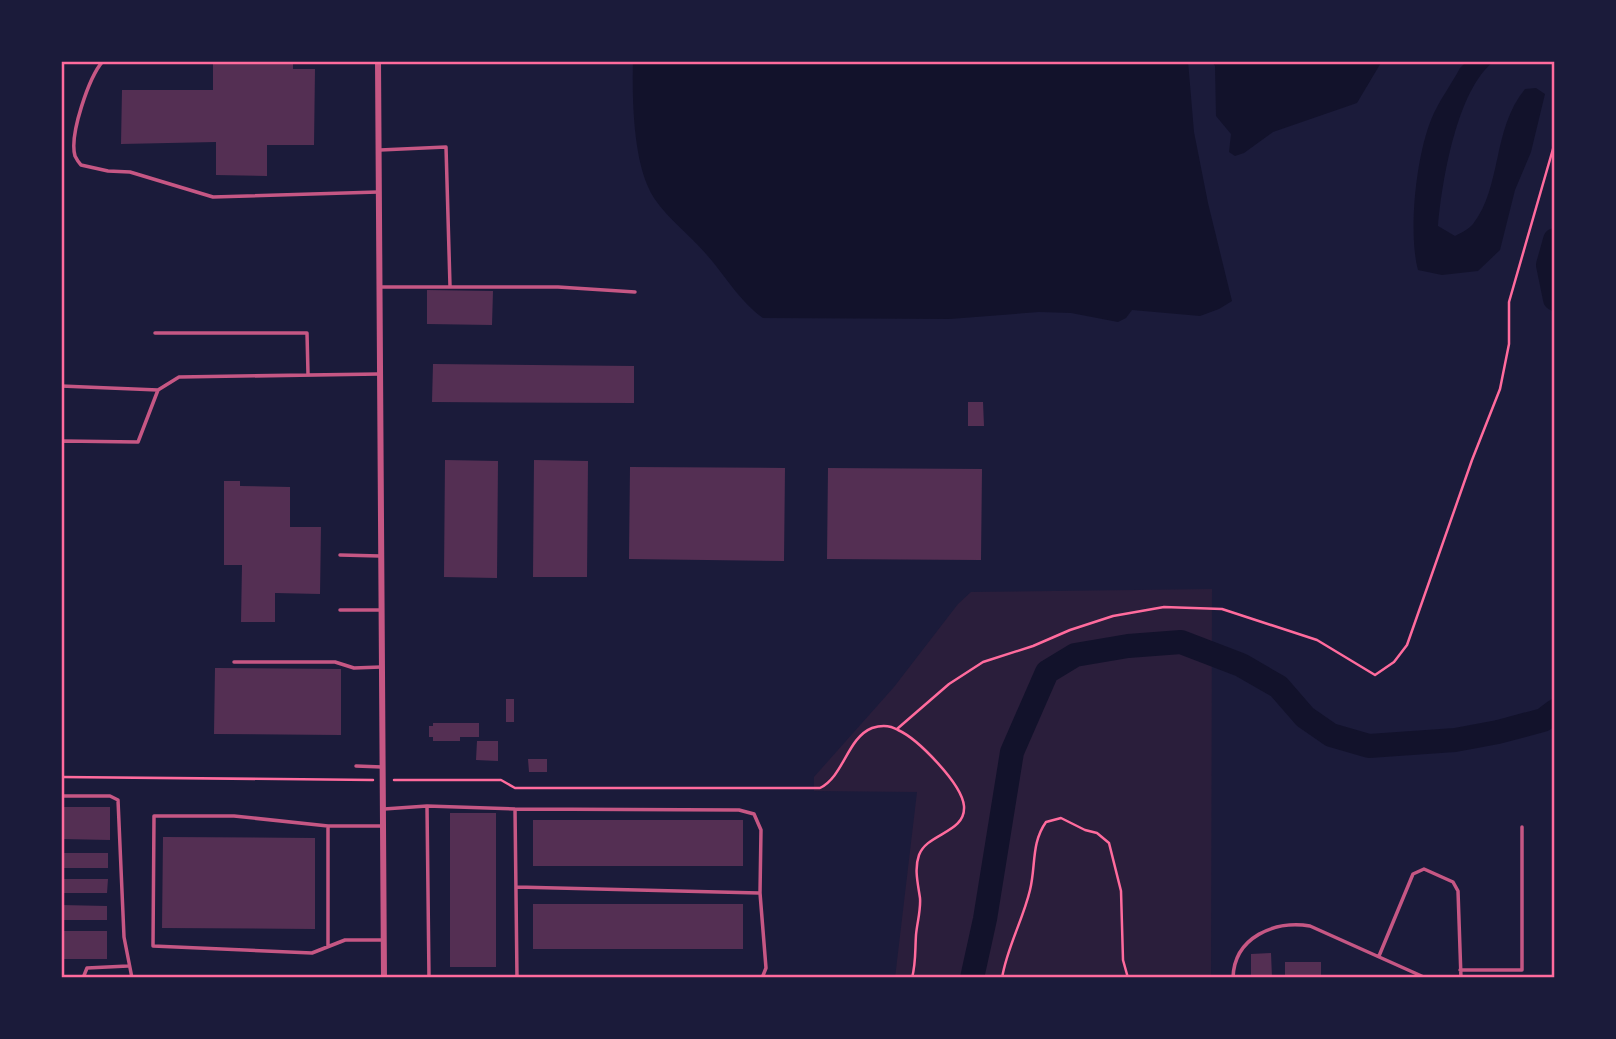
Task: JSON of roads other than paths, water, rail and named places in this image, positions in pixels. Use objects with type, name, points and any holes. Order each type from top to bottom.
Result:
[{"type":"street","points":[[378,61],[384,978]]},
{"type":"lane","points":[[103,61],[95,71],[74,136],[75,157],[81,165],[108,171],[130,172],[214,197],[378,192]]},
{"type":"lane","points":[[378,150],[446,146],[450,286]]},
{"type":"lane","points":[[379,287],[558,287],[635,292]]},
{"type":"lane","points":[[155,332],[307,333],[307,374]]},
{"type":"lane","points":[[61,386],[158,390],[179,377],[379,374]]},
{"type":"lane","points":[[61,445],[62,442],[138,442],[158,390]]},
{"type":"lane","points":[[340,555],[382,556]]},
{"type":"lane","points":[[341,610],[383,610]]},
{"type":"lane","points":[[234,662],[335,662],[354,668],[383,667]]},
{"type":"lane","points":[[356,766],[384,766]]},
{"type":"lane","points":[[61,796],[110,796],[118,800],[124,937],[132,978]]},
{"type":"lane","points":[[427,806],[429,978]]},
{"type":"lane","points":[[384,809],[427,806],[739,810],[754,814],[761,830],[760,893],[766,968],[762,978]]},
{"type":"lane","points":[[514,809],[517,978]]},
{"type":"lane","points":[[384,826],[328,826],[234,816],[154,816],[153,946],[312,953],[345,940],[384,940]]},
{"type":"lane","points":[[328,826],[328,946]]},
{"type":"lane","points":[[1460,970],[1522,970],[1522,827]]},
{"type":"lane","points":[[1379,956],[1413,874],[1424,869],[1454,882],[1458,891],[1461,978]]},
{"type":"lane","points":[[516,887],[760,893]]},
{"type":"lane","points":[[1233,978],[1242,946],[1261,933],[1296,924],[1310,926],[1426,978]]},
{"type":"lane","points":[[83,978],[87,968],[128,966]]},
{"type":"waterway","points":[[1555,240],[1548,265],[1555,299]]},
{"type":"waterway","points":[[972,978],[985,919],[1012,752],[1047,672],[1075,655],[1128,646],[1181,642],[1241,665],[1279,687],[1305,717],[1331,735],[1369,746],[1455,740],[1498,732],[1543,720],[1555,711]]}]
